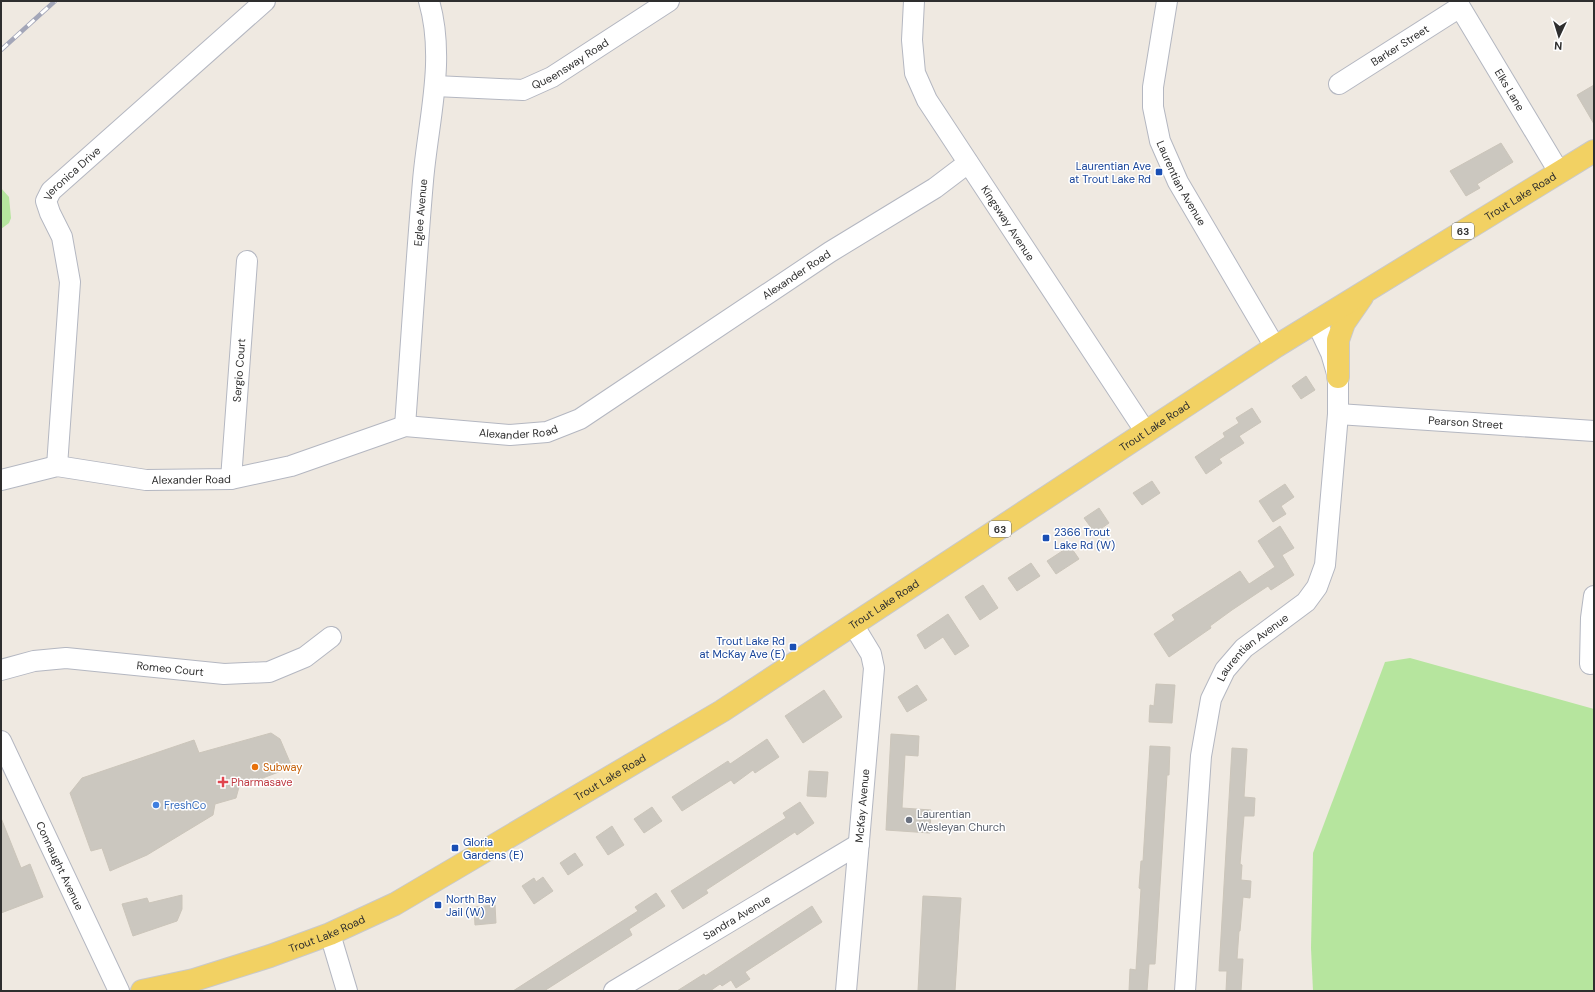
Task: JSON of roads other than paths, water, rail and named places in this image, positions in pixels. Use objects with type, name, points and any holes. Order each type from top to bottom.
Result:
[{"type":"main road","name":"Trout Lake Road","points":[[142,991],[194,980],[330,934],[395,904],[568,804],[722,711],[854,626],[1275,347],[1594,151]]},
{"type":"main road","points":[[1338,378],[1338,340],[1344,323],[1367,290]]},
{"type":"street","name":"Veronica Drive","points":[[57,466],[70,282],[62,236],[50,213],[46,201],[51,191],[265,1]]},
{"type":"street","name":"Eglee Avenue","points":[[405,426],[423,179],[435,86],[435,23],[428,1]]},
{"type":"street","name":"Queensway Road","points":[[435,86],[522,90],[552,76],[669,1]]},
{"type":"street","name":"Kingsway Avenue","points":[[914,1],[912,40],[915,72],[927,100],[1145,432]]},
{"type":"street","name":"Laurentian Avenue","points":[[1167,1],[1153,87],[1153,107],[1160,141],[1178,182],[1275,347]]},
{"type":"street","name":"Barker Street","points":[[1339,84],[1460,8]]},
{"type":"street","name":"Elks Lane","points":[[1460,8],[1560,172]]},
{"type":"street","name":"Alexander Road","points":[[1,480],[57,466],[146,480],[231,479],[291,466],[405,426],[510,435],[547,432],[580,419],[830,252],[935,188],[968,163]]},
{"type":"street","name":"Sergio Court","points":[[231,479],[247,261]]},
{"type":"street","name":"Laurentian Avenue","points":[[1185,991],[1201,756],[1211,699],[1225,670],[1244,648],[1306,602],[1317,587],[1325,565],[1338,414],[1338,378],[1331,353],[1316,321]]},
{"type":"street","name":"Pearson Street","points":[[1338,414],[1594,432]]},
{"type":"street","points":[[1590,664],[1591,618],[1594,596]]},
{"type":"street","name":"McKay Avenue","points":[[846,991],[874,668],[871,654],[854,626]]},
{"type":"street","name":"Romeo Court","points":[[1,670],[34,661],[66,658],[224,674],[269,672],[305,657],[331,637]]},
{"type":"street","name":"Connaught Avenue","points":[[1,741],[118,991]]},
{"type":"street","name":"Sandra Avenue","points":[[614,991],[859,844]]},
{"type":"street","points":[[330,934],[347,991]]},
{"type":"railway","points":[[1,50],[55,1]]},
{"type":"place","name":"Laurentian Ave at Trout Lake Rd","points":[[1159,172]]},
{"type":"place","name":"2366 Trout Lake Rd (W)","points":[[1046,538]]},
{"type":"place","name":"Trout Lake Rd at McKay Ave (E)","points":[[793,647]]},
{"type":"place","name":"Subway","points":[[255,767]]},
{"type":"place","name":"Pharmasave","points":[[223,782]]},
{"type":"place","name":"FreshCo","points":[[156,805]]},
{"type":"place","name":"Laurentian Wesleyan Church","points":[[909,820]]},
{"type":"place","name":"Gloria Gardens (E)","points":[[455,848]]},
{"type":"place","name":"North Bay Jail (W)","points":[[438,905]]}]
